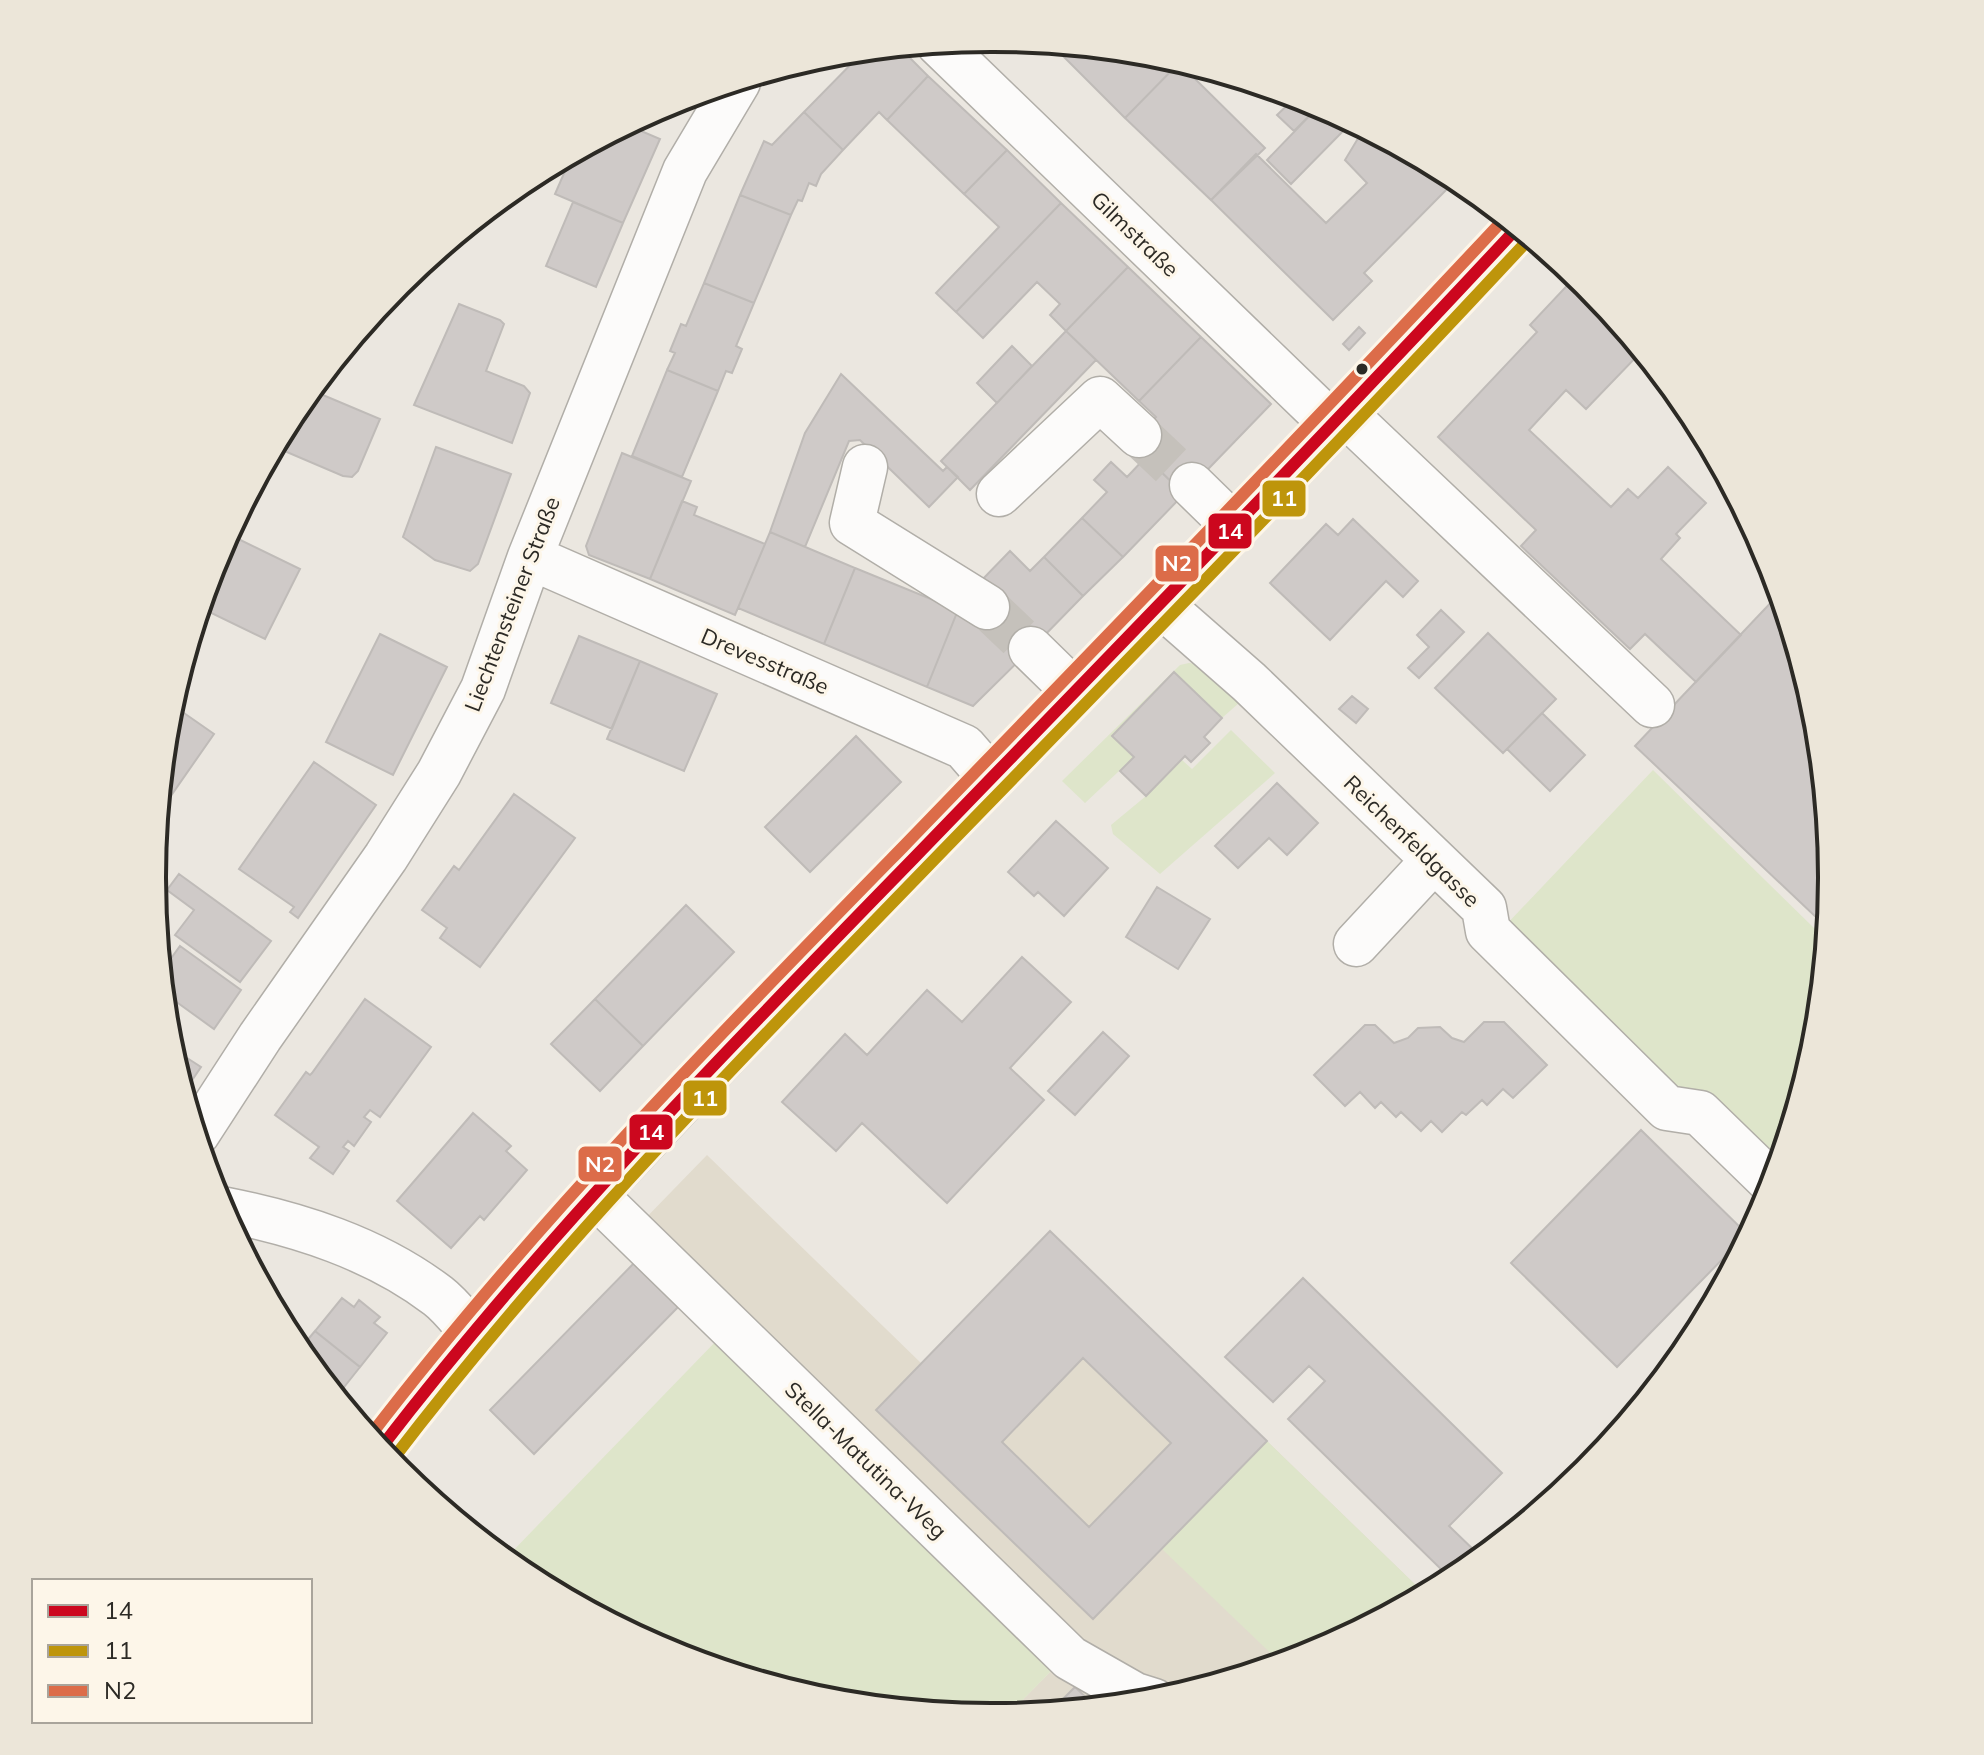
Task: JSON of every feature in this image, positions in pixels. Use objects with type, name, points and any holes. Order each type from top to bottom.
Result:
[{"type":"main road","points":[[388,1439],[527,1267],[990,777],[1339,419],[1510,235]]},
{"type":"street","name":"Gilmstraße","points":[[949,54],[1339,419],[1652,705]]},
{"type":"street","name":"Liechtensteiner Straße","points":[[204,1123],[260,1037],[386,857],[439,773],[483,689],[530,557],[685,171],[730,95]]},
{"type":"street","points":[[999,494],[1100,399],[1139,435]]},
{"type":"street","points":[[865,467],[852,523],[987,607]]},
{"type":"street","points":[[1192,485],[1235,527]]},
{"type":"street","name":"Drevesstraße","points":[[530,557],[964,747],[990,777]]},
{"type":"street","name":"Reichenfeldgasse","points":[[1160,604],[1249,682],[1484,908],[1488,931],[1667,1108],[1700,1113],[1762,1174]]},
{"type":"street","points":[[1031,649],[1074,691]]},
{"type":"street","points":[[1356,944],[1434,860]]},
{"type":"street","name":"Stella-Matutina-Weg","points":[[595,1195],[1070,1658],[1128,1691]]},
{"type":"street","points":[[238,1213],[306,1228],[397,1269],[439,1297],[472,1332]]},
{"type":"shaded area","points":[[707,1155],[921,1363],[1050,1231],[1416,1585],[1357,1618],[1308,1640],[1206,1675],[1161,1685],[1082,1651],[638,1226]]},
{"type":"shaded area","points":[[1057,1665],[1108,1695],[1046,1701],[1021,1702]]},
{"type":"green space","points":[[1198,664],[1239,703],[1222,718],[1174,672],[1112,736],[1134,757],[1085,803],[1062,781],[1180,665]]},
{"type":"green space","points":[[1231,730],[1275,773],[1160,874],[1113,834],[1111,825],[1182,760],[1192,769]]},
{"type":"green space","points":[[1653,770],[1814,928],[1816,925],[1802,1039],[1770,1154],[1673,1092],[1503,928]]},
{"type":"green space","points":[[718,1339],[1057,1665],[1021,1702],[938,1701],[831,1687],[778,1675],[676,1640],[579,1592],[514,1550]]},
{"type":"green space","points":[[1267,1441],[1416,1585],[1357,1618],[1271,1654],[1162,1549]]},
{"type":"building","points":[[1063,56],[1170,72],[1125,118]]},
{"type":"building","points":[[909,57],[928,76],[887,120],[879,112],[843,150],[804,112],[851,65]]},
{"type":"building","points":[[1170,72],[1193,77],[1265,148],[1211,200],[1125,118]]},
{"type":"building","points":[[928,76],[1007,150],[964,194],[887,120]]},
{"type":"building","points":[[1286,107],[1309,116],[1294,131],[1277,115]]},
{"type":"building","points":[[804,112],[843,150],[821,174],[816,186],[809,183],[802,201],[798,200],[791,215],[740,195],[764,141],[772,145]]},
{"type":"building","points":[[1310,116],[1343,131],[1291,184],[1267,160]]},
{"type":"building","points":[[641,131],[660,139],[623,223],[555,194],[565,172],[627,137]]},
{"type":"building","points":[[1359,138],[1447,189],[1364,273],[1372,281],[1333,320],[1211,200],[1256,154],[1326,223],[1367,183],[1345,160]]},
{"type":"building","points":[[1007,150],[1061,203],[956,312],[936,293],[999,227],[964,194]]},
{"type":"building","points":[[740,195],[791,215],[754,303],[704,283]]},
{"type":"building","points":[[573,202],[623,223],[596,287],[546,266]]},
{"type":"building","points":[[1061,203],[1128,267],[1066,331],[1050,315],[1060,304],[1037,282],[983,338],[956,312]]},
{"type":"building","points":[[1128,267],[1201,337],[1139,401],[1066,331]]},
{"type":"building","points":[[704,283],[754,303],[736,346],[742,349],[732,373],[726,371],[718,391],[667,370],[675,353],[670,351],[681,324],[686,326]]},
{"type":"building","points":[[1567,286],[1634,359],[1586,409],[1566,390],[1529,430],[1611,507],[1628,489],[1638,498],[1668,467],[1706,503],[1676,534],[1680,538],[1661,559],[1741,635],[1696,682],[1645,634],[1630,649],[1521,546],[1536,530],[1438,437],[1537,332],[1530,325]]},
{"type":"building","points":[[459,304],[504,324],[486,371],[524,386],[530,393],[512,443],[414,405]]},
{"type":"building","points":[[1359,327],[1365,333],[1349,350],[1343,344]]},
{"type":"building","points":[[1066,331],[1096,360],[970,490],[941,461]]},
{"type":"building","points":[[1201,337],[1271,404],[1184,494],[1131,443],[1156,417],[1139,401]]},
{"type":"building","points":[[1012,346],[1032,366],[997,403],[977,383]]},
{"type":"building","points":[[667,370],[718,391],[682,477],[632,456]]},
{"type":"building","points":[[841,374],[943,471],[947,467],[958,477],[929,507],[860,440],[849,441],[805,547],[770,532],[805,433]]},
{"type":"building","points":[[323,395],[380,419],[358,471],[352,477],[286,451]]},
{"type":"building","points":[[436,447],[511,474],[478,564],[470,571],[435,560],[403,537]]},
{"type":"building","points":[[622,453],[691,481],[650,579],[589,555],[586,546]]},
{"type":"building","points":[[1146,457],[1184,494],[1123,557],[1082,518],[1107,492],[1094,480],[1111,462],[1127,477]]},
{"type":"building","points":[[682,501],[697,507],[694,515],[765,544],[735,615],[650,579]]},
{"type":"building","points":[[1082,518],[1123,557],[1083,596],[1044,557]]},
{"type":"building","points":[[1353,519],[1418,581],[1403,597],[1386,581],[1330,640],[1270,583],[1326,524],[1338,535]]},
{"type":"building","points":[[770,532],[855,568],[824,644],[738,608]]},
{"type":"building","points":[[239,540],[300,569],[265,639],[210,612]]},
{"type":"building","points":[[1010,551],[1030,571],[1044,557],[1083,596],[1038,642],[978,584]]},
{"type":"building","points":[[855,568],[958,610],[927,687],[824,644]]},
{"type":"building","points":[[994,600],[1038,642],[973,706],[927,687],[958,610]]},
{"type":"building","points":[[1771,603],[1802,716],[1810,770],[1816,824],[1817,918],[1635,746]]},
{"type":"building","points":[[1441,610],[1464,632],[1419,678],[1408,668],[1429,647],[1417,635]]},
{"type":"building","points":[[1488,633],[1556,699],[1503,753],[1435,688]]},
{"type":"building","points":[[380,634],[447,667],[393,775],[326,742]]},
{"type":"building","points":[[579,636],[640,661],[612,729],[551,703]]},
{"type":"building","points":[[640,661],[717,694],[684,771],[607,739]]},
{"type":"building","points":[[1174,672],[1222,718],[1204,737],[1210,743],[1191,762],[1185,756],[1146,796],[1120,771],[1134,757],[1112,736]]},
{"type":"building","points":[[1352,696],[1368,709],[1356,723],[1339,709]]},
{"type":"building","points":[[183,712],[214,734],[171,795]]},
{"type":"building","points":[[1542,713],[1585,755],[1550,791],[1507,749]]},
{"type":"building","points":[[856,736],[901,782],[810,872],[765,827]]},
{"type":"building","points":[[314,762],[376,805],[298,918],[290,912],[294,907],[239,869]]},
{"type":"building","points":[[1277,783],[1318,823],[1287,855],[1269,838],[1238,868],[1215,846]]},
{"type":"building","points":[[514,794],[575,838],[480,967],[440,938],[447,928],[422,910],[454,866],[459,870]]},
{"type":"building","points":[[1056,821],[1108,868],[1064,916],[1038,892],[1034,896],[1008,872]]},
{"type":"building","points":[[179,874],[271,941],[240,982],[175,935],[194,910],[167,890]]},
{"type":"building","points":[[1157,887],[1210,919],[1178,969],[1126,937]]},
{"type":"building","points":[[686,905],[734,952],[643,1046],[595,999]]},
{"type":"building","points":[[180,946],[241,990],[214,1029],[177,1002],[171,958]]},
{"type":"building","points":[[1022,957],[1071,1002],[1010,1068],[1044,1100],[947,1203],[862,1123],[836,1151],[782,1102],[845,1034],[867,1055],[927,990],[962,1022]]},
{"type":"building","points":[[365,999],[431,1047],[380,1117],[370,1110],[364,1117],[371,1122],[354,1146],[348,1141],[343,1147],[349,1151],[333,1174],[310,1158],[319,1147],[275,1115],[306,1072],[312,1073]]},
{"type":"building","points":[[595,999],[643,1046],[600,1091],[551,1044]]},
{"type":"building","points":[[1484,1022],[1504,1022],[1547,1065],[1513,1098],[1503,1089],[1487,1105],[1482,1100],[1466,1115],[1462,1112],[1442,1132],[1431,1121],[1421,1131],[1401,1112],[1396,1117],[1381,1102],[1375,1108],[1360,1092],[1345,1106],[1314,1075],[1365,1025],[1375,1025],[1394,1043],[1408,1038],[1418,1028],[1440,1027],[1452,1038],[1464,1042]]},
{"type":"building","points":[[1103,1032],[1129,1056],[1075,1115],[1048,1091]]},
{"type":"building","points":[[187,1058],[201,1067],[192,1080]]},
{"type":"building","points":[[473,1113],[511,1146],[506,1151],[527,1170],[484,1220],[480,1216],[451,1248],[397,1201]]},
{"type":"building","points":[[1641,1130],[1740,1227],[1725,1257],[1617,1367],[1511,1263]]},
{"type":"building","points":[[1050,1231],[1267,1441],[1093,1619],[876,1410]],"holes":[[[1083,1358],[1171,1443],[1089,1527],[1002,1442]]]},
{"type":"building","points":[[639,1258],[684,1301],[534,1454],[490,1410]]},
{"type":"building","points":[[1303,1278],[1502,1473],[1449,1526],[1472,1549],[1442,1570],[1288,1419],[1325,1381],[1309,1366],[1273,1402],[1225,1357]]},
{"type":"building","points":[[342,1298],[354,1307],[359,1300],[380,1317],[374,1323],[387,1333],[360,1367],[315,1331]]},
{"type":"building","points":[[315,1331],[360,1367],[343,1388],[337,1380],[308,1339]]},
{"type":"building","points":[[1075,1687],[1086,1697],[1063,1699]]},
{"type":"tunnel","points":[[1139,435],[1192,485]]},
{"type":"tunnel","points":[[987,607],[1031,649]]},
{"type":"transit line","name":"N2","points":[[377,1428],[495,1282],[628,1134],[764,989],[1206,534],[1498,225]]},
{"type":"transit line","name":"14","points":[[388,1439],[506,1294],[638,1146],[1510,235]]},
{"type":"transit line","name":"11","points":[[399,1451],[518,1304],[650,1156],[1523,246]]}]
